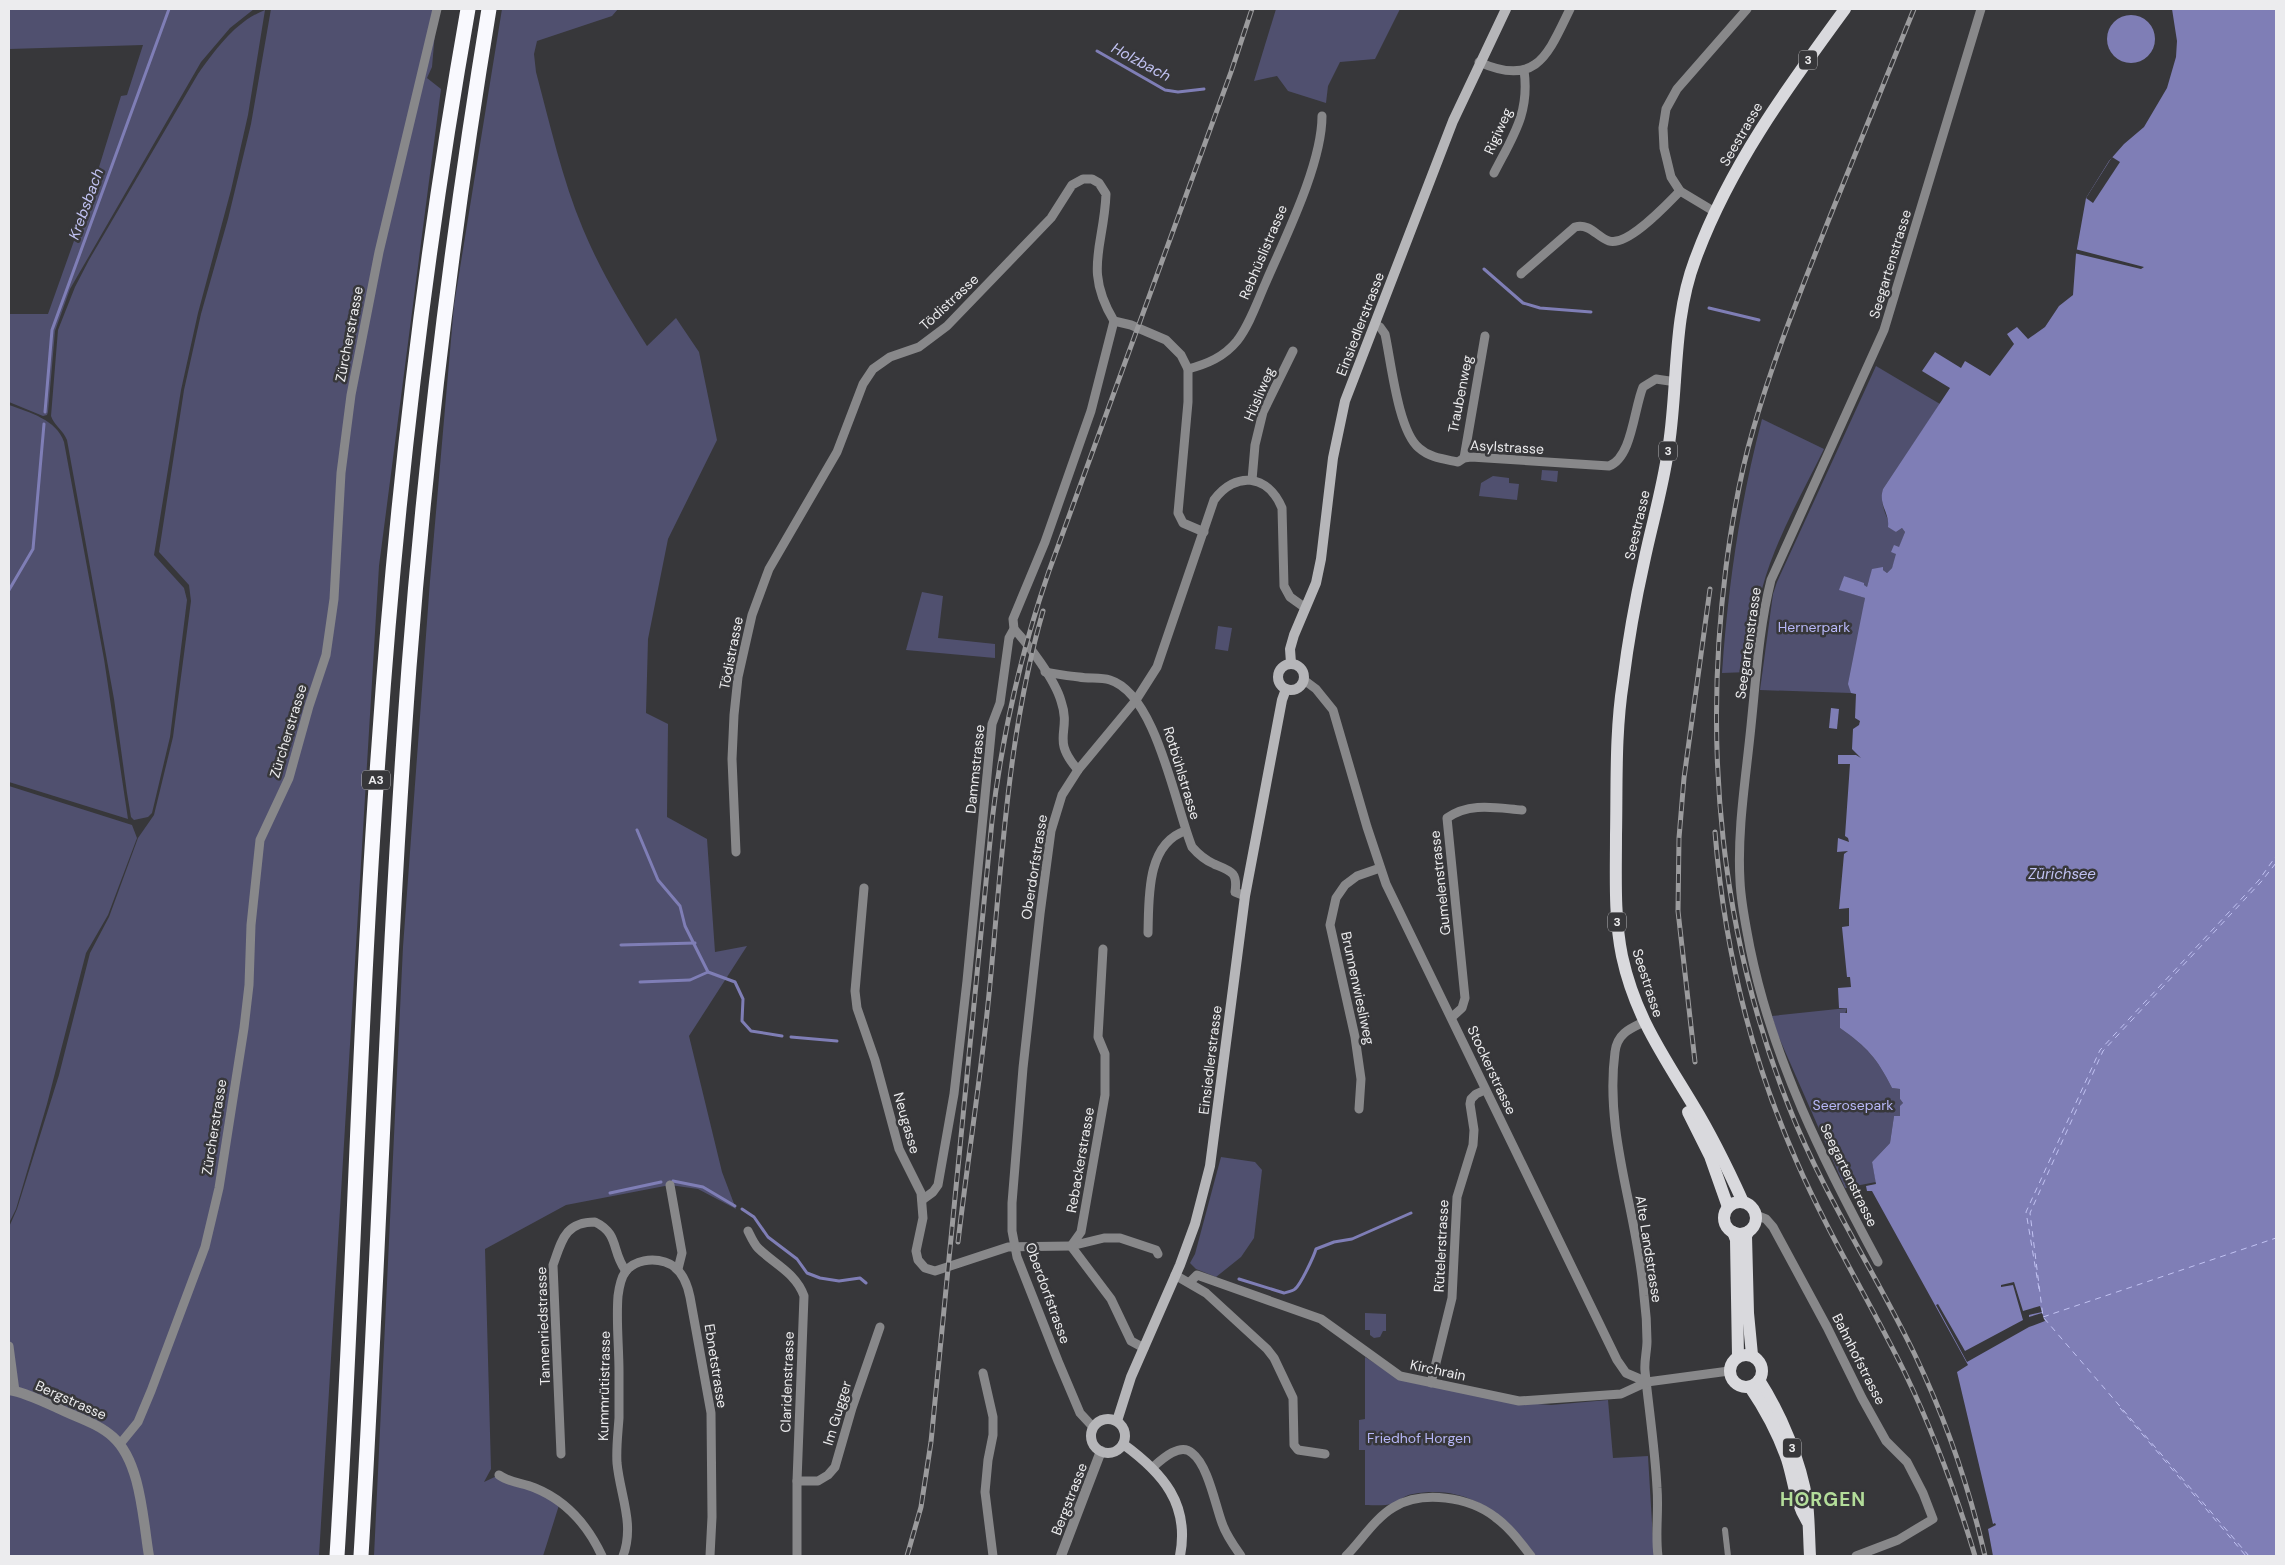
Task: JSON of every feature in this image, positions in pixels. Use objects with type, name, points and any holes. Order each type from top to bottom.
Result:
[{"type":"highway","name":"A3","points":[[337,1556],[370,887],[389,609],[418,332],[436,203],[468,9]]},
{"type":"highway","name":"A3","points":[[361,1556],[394,895],[414,608],[443,321],[489,9]]},
{"type":"main road","name":"Einsiedlerstrasse","points":[[1292,663],[1291,645],[1304,607],[1316,583],[1321,559],[1333,458],[1345,401],[1453,121],[1506,9]]},
{"type":"main road","name":"Seestrasse","points":[[1743,1202],[1726,1164],[1644,1022],[1633,996],[1622,956],[1616,910],[1618,737],[1626,660],[1642,569],[1669,445],[1682,309],[1689,280],[1715,212],[1750,146],[1772,110],[1845,9]]},
{"type":"main road","points":[[1292,663],[1296,664],[1303,670],[1304,680],[1298,689],[1286,689],[1280,684],[1278,676],[1280,668],[1292,663]]},
{"type":"main road","name":"Einsiedlerstrasse","points":[[1117,1421],[1131,1377],[1175,1275],[1194,1224],[1212,1152],[1245,896],[1268,770],[1282,700],[1286,689]]},
{"type":"main road","name":"Seestrasse","points":[[1676,1079],[1686,1108],[1710,1156],[1728,1207]]},
{"type":"main road","points":[[1738,1356],[1736,1240],[1733,1232],[1724,1221],[1728,1207],[1736,1202],[1743,1202],[1753,1208],[1756,1215],[1755,1225],[1746,1236],[1748,1313],[1752,1355],[1761,1366],[1754,1383],[1736,1384],[1729,1371],[1731,1362],[1738,1356],[1752,1355]]},
{"type":"main road","points":[[1733,1232],[1740,1234],[1748,1232]]},
{"type":"main road","name":"3","points":[[1754,1383],[1781,1445],[1798,1506],[1808,1521],[1810,1556]]},
{"type":"main road","points":[[1102,1420],[1117,1421],[1124,1434],[1122,1444],[1116,1450],[1101,1451],[1092,1440],[1093,1427],[1102,1420]]},
{"type":"main road","points":[[1122,1444],[1152,1468],[1168,1487],[1178,1506],[1182,1521],[1183,1539],[1180,1556]]},
{"type":"street","name":"Zürcherstrasse","points":[[120,1444],[138,1422],[148,1398],[204,1247],[219,1188],[248,994],[251,925],[260,840],[289,778],[309,706],[326,655],[334,599],[340,473],[351,395],[379,252],[436,9]]},
{"type":"street","points":[[1480,62],[1502,71],[1524,70],[1544,57],[1570,9]]},
{"type":"street","points":[[1715,212],[1680,190],[1671,176],[1664,148],[1663,128],[1666,109],[1677,89],[1747,9]]},
{"type":"street","name":"Seegartenstrasse","points":[[1878,1262],[1859,1228],[1809,1125],[1771,1033],[1755,970],[1743,909],[1740,880],[1742,816],[1763,623],[1771,580],[1884,330],[1981,9]]},
{"type":"street","name":"Rigiweg","points":[[1494,173],[1517,128],[1526,102],[1527,90],[1524,70]]},
{"type":"street","name":"Rebhüslistrasse","points":[[1188,369],[1207,364],[1222,354],[1236,342],[1245,328],[1279,254],[1312,168],[1322,129],[1322,116]]},
{"type":"street","name":"Tödistrasse","points":[[736,852],[732,759],[734,715],[738,677],[752,615],[770,569],[837,452],[863,384],[873,369],[890,356],[919,347],[947,326],[1051,218],[1072,185],[1083,179],[1092,179],[1099,183],[1106,194],[1097,254],[1097,285],[1114,321]]},
{"type":"street","points":[[1521,274],[1575,227],[1585,226],[1611,242],[1624,238],[1652,218],[1680,190]]},
{"type":"street","points":[[1114,321],[1166,340],[1181,355],[1188,369],[1188,402],[1178,514],[1183,523],[1204,532]]},
{"type":"street","name":"Dammstrasse","points":[[922,1200],[933,1192],[938,1185],[954,1094],[983,831],[992,724],[1000,703],[1009,638],[1014,629],[1012,620],[1044,542],[1093,404],[1114,321]]},
{"type":"street","name":"Asylstrasse","points":[[1375,324],[1385,334],[1405,429],[1410,439],[1430,456],[1458,462],[1464,458],[1604,467],[1614,464],[1625,452],[1643,387],[1656,379],[1676,382]]},
{"type":"street","name":"Traubenweg","points":[[1464,458],[1485,336]]},
{"type":"street","name":"Hüsliweg","points":[[1252,480],[1255,445],[1263,412],[1293,351]]},
{"type":"street","points":[[1252,480],[1271,490],[1282,508],[1284,586],[1290,597],[1304,607]]},
{"type":"street","name":"Oberdorfstrasse","points":[[1093,1427],[1080,1413],[1021,1268],[1012,1231],[1012,1203],[1023,1068],[1040,914],[1055,813],[1062,795],[1078,770],[1136,700],[1157,666],[1214,500],[1220,492],[1240,481],[1252,480]]},
{"type":"street","points":[[1014,629],[1023,639],[1061,699],[1065,716],[1062,745],[1066,757],[1078,770]]},
{"type":"street","name":"Rotbühlstrasse","points":[[1043,669],[1080,678],[1109,679],[1120,684],[1136,700],[1152,724],[1185,831],[1192,847],[1213,864],[1227,868],[1234,874],[1236,882],[1235,892],[1245,896]]},
{"type":"street","name":"Stockerstrasse","points":[[1304,680],[1316,689],[1333,710],[1380,868],[1400,914],[1452,1017],[1485,1090],[1617,1360],[1626,1373],[1647,1382]]},
{"type":"street","name":"Gumelenstrasse","points":[[1452,1017],[1462,1008],[1465,998],[1447,818],[1460,809],[1481,806],[1522,810]]},
{"type":"street","points":[[1148,933],[1152,875],[1156,861],[1169,840],[1176,834],[1185,831]]},
{"type":"street","name":"Brunnenwiesliweg","points":[[1359,1109],[1361,1079],[1356,1037],[1330,925],[1336,898],[1346,885],[1357,876],[1380,868]]},
{"type":"street","name":"Neugasse","points":[[864,888],[855,992],[857,1008],[875,1060],[899,1149],[907,1169],[916,1182],[922,1200],[923,1218],[916,1251],[918,1260],[925,1268],[940,1270],[1000,1249],[1015,1246]]},
{"type":"street","name":"Rebackerstrasse","points":[[1072,1246],[1081,1232],[1105,1095],[1105,1054],[1098,1037],[1103,949]]},
{"type":"street","name":"Alte Landstrasse","points":[[1644,1022],[1625,1031],[1617,1043],[1613,1082],[1613,1111],[1642,1275],[1647,1342],[1645,1369],[1658,1488],[1656,1530],[1658,1556]]},
{"type":"street","name":"Rütelerstrasse","points":[[1431,1383],[1452,1298],[1457,1197],[1473,1145],[1474,1130],[1470,1104],[1471,1099],[1476,1094],[1485,1090]]},
{"type":"street","points":[[626,1271],[638,1262],[652,1260],[666,1262],[678,1269],[682,1254],[670,1185]]},
{"type":"street","name":"Bahnhofstrasse","points":[[1756,1215],[1766,1219],[1772,1227],[1827,1327],[1858,1392],[1886,1441],[1907,1462],[1933,1518],[1898,1540],[1856,1556]]},
{"type":"street","name":"Tannenriedstrasse","points":[[561,1454],[553,1264],[561,1242],[569,1230],[576,1225],[595,1222],[604,1226],[611,1233],[619,1259],[626,1271]]},
{"type":"street","name":"Claridenstrasse","points":[[748,1231],[756,1247],[794,1278],[804,1296],[797,1482],[797,1556]]},
{"type":"street","points":[[1015,1246],[1072,1246],[1104,1238],[1120,1238],[1156,1250],[1158,1254]]},
{"type":"street","points":[[1072,1246],[1078,1257],[1106,1292],[1131,1341],[1144,1348]]},
{"type":"street","name":"Ebnetstrasse","points":[[678,1269],[686,1281],[690,1297],[707,1381],[711,1412],[712,1517],[710,1556]]},
{"type":"street","name":"Kummrütistrasse","points":[[623,1556],[629,1532],[628,1518],[619,1485],[617,1456],[618,1297],[620,1284],[626,1271]]},
{"type":"street","points":[[1175,1275],[1206,1293],[1274,1358],[1295,1405],[1294,1445],[1298,1450],[1325,1454]]},
{"type":"street","name":"Kirchrain","points":[[1190,1282],[1197,1275],[1315,1317],[1328,1323],[1392,1372],[1400,1376],[1431,1383],[1519,1401],[1533,1401],[1622,1394],[1647,1382]]},
{"type":"street","name":"Im Gugger","points":[[797,1482],[818,1481],[828,1475],[835,1467],[852,1408],[880,1327]]},
{"type":"street","points":[[9,1346],[12,1391]]},
{"type":"street","points":[[1647,1382],[1729,1371]]},
{"type":"street","points":[[983,1373],[993,1417],[993,1435],[985,1492],[993,1556]]},
{"type":"street","name":"Bergstrasse","points":[[12,1391],[96,1425],[120,1444],[127,1456],[137,1486],[149,1556]]},
{"type":"street","points":[[1152,1468],[1168,1454],[1188,1450],[1193,1453],[1209,1481],[1226,1534],[1241,1556]]},
{"type":"street","name":"Bergstrasse","points":[[1061,1556],[1101,1451]]},
{"type":"street","points":[[499,1475],[506,1480],[534,1488],[560,1502],[583,1524],[602,1556]]},
{"type":"street","points":[[1346,1556],[1390,1510],[1410,1500],[1424,1497],[1454,1500],[1494,1516],[1507,1527],[1531,1556]]},
{"type":"street","points":[[1725,1530],[1728,1556]]},
{"type":"green space","points":[[9,9],[254,9],[230,28],[201,62],[70,289],[55,331],[48,412],[47,415],[43,416],[9,402],[9,314],[48,314],[91,193],[121,96],[127,95],[143,45],[9,49]]},
{"type":"green space","points":[[271,9],[437,9],[432,67],[427,78],[441,89],[379,566],[319,1556],[9,1556],[9,1227],[17,1209],[59,1075],[90,953],[109,917],[138,838],[154,815],[173,737],[191,601],[189,585],[159,552],[184,390],[201,314],[228,219],[251,124]]},
{"type":"green space","points":[[502,9],[618,9],[612,16],[537,41],[534,54],[536,72],[569,191],[583,229],[604,274],[647,346],[676,318],[699,352],[717,440],[668,539],[648,639],[646,713],[668,724],[667,817],[707,839],[715,952],[747,946],[689,1036],[722,1172],[736,1209],[698,1189],[670,1185],[566,1205],[485,1249],[491,1469],[484,1482],[499,1475],[560,1502],[543,1556],[374,1556],[403,947],[430,581],[454,305]]},
{"type":"green space","points":[[1276,9],[1400,9],[1375,59],[1340,62],[1328,86],[1326,103],[1288,91],[1277,76],[1254,81]]},
{"type":"green space","points":[[265,10],[248,115],[231,190],[198,313],[181,390],[154,555],[184,588],[187,600],[170,737],[152,813],[148,817],[134,820],[131,817],[114,699],[67,440],[51,416],[58,330],[75,287],[89,260],[198,74],[219,46],[236,28]]},
{"type":"green space","name":"Hernerpark","points":[[1876,366],[1940,404],[1883,489],[1883,506],[1890,523],[1896,532],[1902,528],[1905,532],[1892,568],[1887,573],[1883,570],[1869,580],[1867,587],[1844,576],[1840,590],[1865,598],[1851,693],[1760,690],[1773,594],[1777,582]]},
{"type":"green space","points":[[9,405],[49,422],[60,434],[64,442],[104,659],[128,819],[9,782]]},
{"type":"green space","name":"Hernerpark","points":[[1762,419],[1824,449],[1790,518],[1767,571],[1757,609],[1749,672],[1722,673],[1728,608],[1741,513]]},
{"type":"green space","points":[[1542,470],[1558,471],[1557,482],[1541,480]]},
{"type":"green space","points":[[1493,476],[1509,478],[1509,483],[1519,484],[1517,500],[1479,496],[1481,483]]},
{"type":"green space","points":[[922,592],[943,596],[938,638],[995,644],[995,658],[906,650]]},
{"type":"green space","points":[[1218,626],[1232,628],[1228,651],[1215,649]]},
{"type":"green space","points":[[9,786],[132,825],[137,838],[108,915],[86,953],[47,1104],[16,1209],[9,1223]]},
{"type":"green space","name":"Seerosepark","points":[[1847,1008],[1840,1028],[1870,1054],[1892,1088],[1900,1089],[1900,1099],[1903,1103],[1900,1107],[1900,1116],[1894,1116],[1890,1143],[1872,1162],[1876,1182],[1845,1188],[1777,1033],[1772,1016]]},
{"type":"green space","points":[[1221,1157],[1255,1162],[1262,1170],[1254,1238],[1241,1257],[1216,1277],[1196,1269],[1190,1263],[1195,1254]]},
{"type":"green space","points":[[1365,1313],[1386,1314],[1386,1331],[1383,1331],[1380,1337],[1374,1338],[1370,1335],[1370,1330],[1365,1330]]},
{"type":"green space","name":"Friedhof Horgen","points":[[1365,1357],[1400,1379],[1511,1402],[1551,1405],[1608,1400],[1613,1458],[1648,1456],[1654,1556],[1536,1556],[1498,1515],[1468,1498],[1451,1494],[1433,1492],[1413,1494],[1392,1504],[1365,1505],[1365,1450],[1359,1450],[1359,1420],[1365,1419]]},
{"type":"water","name":"Zürichsee","points":[[2172,9],[2276,9],[2276,1556],[1993,1556],[1988,1529],[1996,1525],[1995,1523],[1993,1524],[1957,1372],[1968,1365],[1872,1191],[1867,1191],[1866,1186],[1876,1184],[1872,1162],[1890,1143],[1894,1116],[1900,1116],[1900,1106],[1903,1103],[1900,1099],[1900,1089],[1892,1088],[1870,1054],[1840,1028],[1840,1013],[1847,1013],[1847,1008],[1839,1008],[1838,988],[1851,987],[1850,977],[1847,977],[1842,927],[1849,926],[1849,908],[1839,909],[1844,854],[1848,851],[1837,852],[1838,838],[1849,842],[1845,836],[1850,764],[1838,764],[1838,755],[1856,755],[1861,758],[1852,749],[1853,729],[1859,725],[1860,721],[1855,718],[1856,694],[1851,693],[1848,684],[1865,598],[1839,590],[1844,576],[1864,583],[1867,587],[1872,569],[1883,567],[1883,570],[1887,573],[1892,568],[1896,554],[1891,552],[1894,545],[1899,547],[1905,532],[1902,528],[1896,532],[1888,527],[1882,500],[1883,489],[1950,388],[1922,371],[1935,352],[1961,368],[1965,361],[1990,376],[2014,344],[2007,334],[2017,327],[2028,339],[2045,327],[2059,306],[2073,295],[2076,254],[2086,198],[2109,161],[2124,144],[2144,127],[2167,88],[2176,57],[2177,41]]},
{"type":"water","points":[[2131,15],[2140,17],[2148,22],[2153,30],[2155,39],[2153,48],[2148,56],[2140,61],[2131,63],[2122,61],[2114,56],[2109,48],[2107,39],[2109,30],[2114,22],[2122,17]]},
{"type":"water","points":[[1831,708],[1839,709],[1837,729],[1829,728]]},
{"type":"pier","points":[[2112,157],[2120,162],[2093,203],[2086,198]]},
{"type":"pier","points":[[2075,249],[2144,267],[2141,269],[2074,253]]},
{"type":"pier","points":[[2014,1282],[2023,1311],[2040,1306],[2042,1312],[2029,1315],[2029,1317],[2042,1313],[2045,1321],[2029,1327],[1967,1362],[1936,1305],[1938,1304],[1965,1351],[2023,1320],[2013,1285],[2001,1287],[2001,1285]]},
{"type":"waterway","name":"Krebsbach","points":[[45,412],[52,330],[169,9]]},
{"type":"waterway","name":"Holzbach","points":[[1097,51],[1165,90],[1178,92],[1204,89]]},
{"type":"waterway","name":"Holzbach","points":[[1484,269],[1523,303],[1540,308],[1591,312]]},
{"type":"waterway","name":"Holzbach","points":[[1709,308],[1759,320]]},
{"type":"waterway","name":"Krebsbach","points":[[9,590],[33,549],[44,424]]},
{"type":"waterway","points":[[637,830],[658,880],[680,906],[685,926],[708,972],[735,982],[743,999],[742,1021],[751,1031],[782,1036]]},
{"type":"waterway","points":[[621,945],[695,943]]},
{"type":"waterway","points":[[640,982],[690,980],[708,972]]},
{"type":"waterway","points":[[791,1037],[837,1041]]},
{"type":"waterway","points":[[673,1181],[703,1187],[735,1206]]},
{"type":"waterway","points":[[610,1193],[661,1182]]},
{"type":"waterway","points":[[742,1209],[754,1217],[768,1237],[797,1259],[807,1273],[820,1278],[839,1281],[860,1278],[866,1283]]},
{"type":"waterway","points":[[1239,1279],[1284,1293],[1292,1291],[1301,1282],[1316,1249],[1334,1242],[1352,1239],[1411,1213]]},
{"type":"ferry route","points":[[2039,1289],[2026,1212],[2100,1050],[2259,880],[2276,856]]},
{"type":"ferry route","points":[[2249,1556],[2043,1317],[2030,1213],[2103,1051],[2261,882],[2276,863]]},
{"type":"ferry route","points":[[2043,1317],[2276,1238]]},
{"type":"ferry route","points":[[2120,1408],[2246,1556]]},
{"type":"railway","points":[[907,1556],[921,1507],[931,1442],[992,821],[1007,725],[1021,663],[1049,571],[1231,72],[1252,9]]},
{"type":"railway","points":[[1914,9],[1789,321],[1761,402],[1748,447],[1731,532],[1719,635],[1718,773],[1723,841],[1733,909],[1747,976],[1766,1042],[1789,1107],[1817,1171],[1915,1355],[1937,1404],[1956,1454],[1985,1556]]},
{"type":"railway","points":[[1695,1062],[1678,911],[1679,838],[1684,778],[1710,589]]},
{"type":"railway","points":[[958,1242],[987,1016],[1014,749],[1031,657],[1043,611]]},
{"type":"railway","points":[[1715,832],[1719,875],[1732,958],[1765,1081],[1808,1187],[1891,1345],[1925,1416],[1952,1486],[1975,1556]]},
{"type":"district","name":"HORGEN","points":[[1823,1499]]}]
